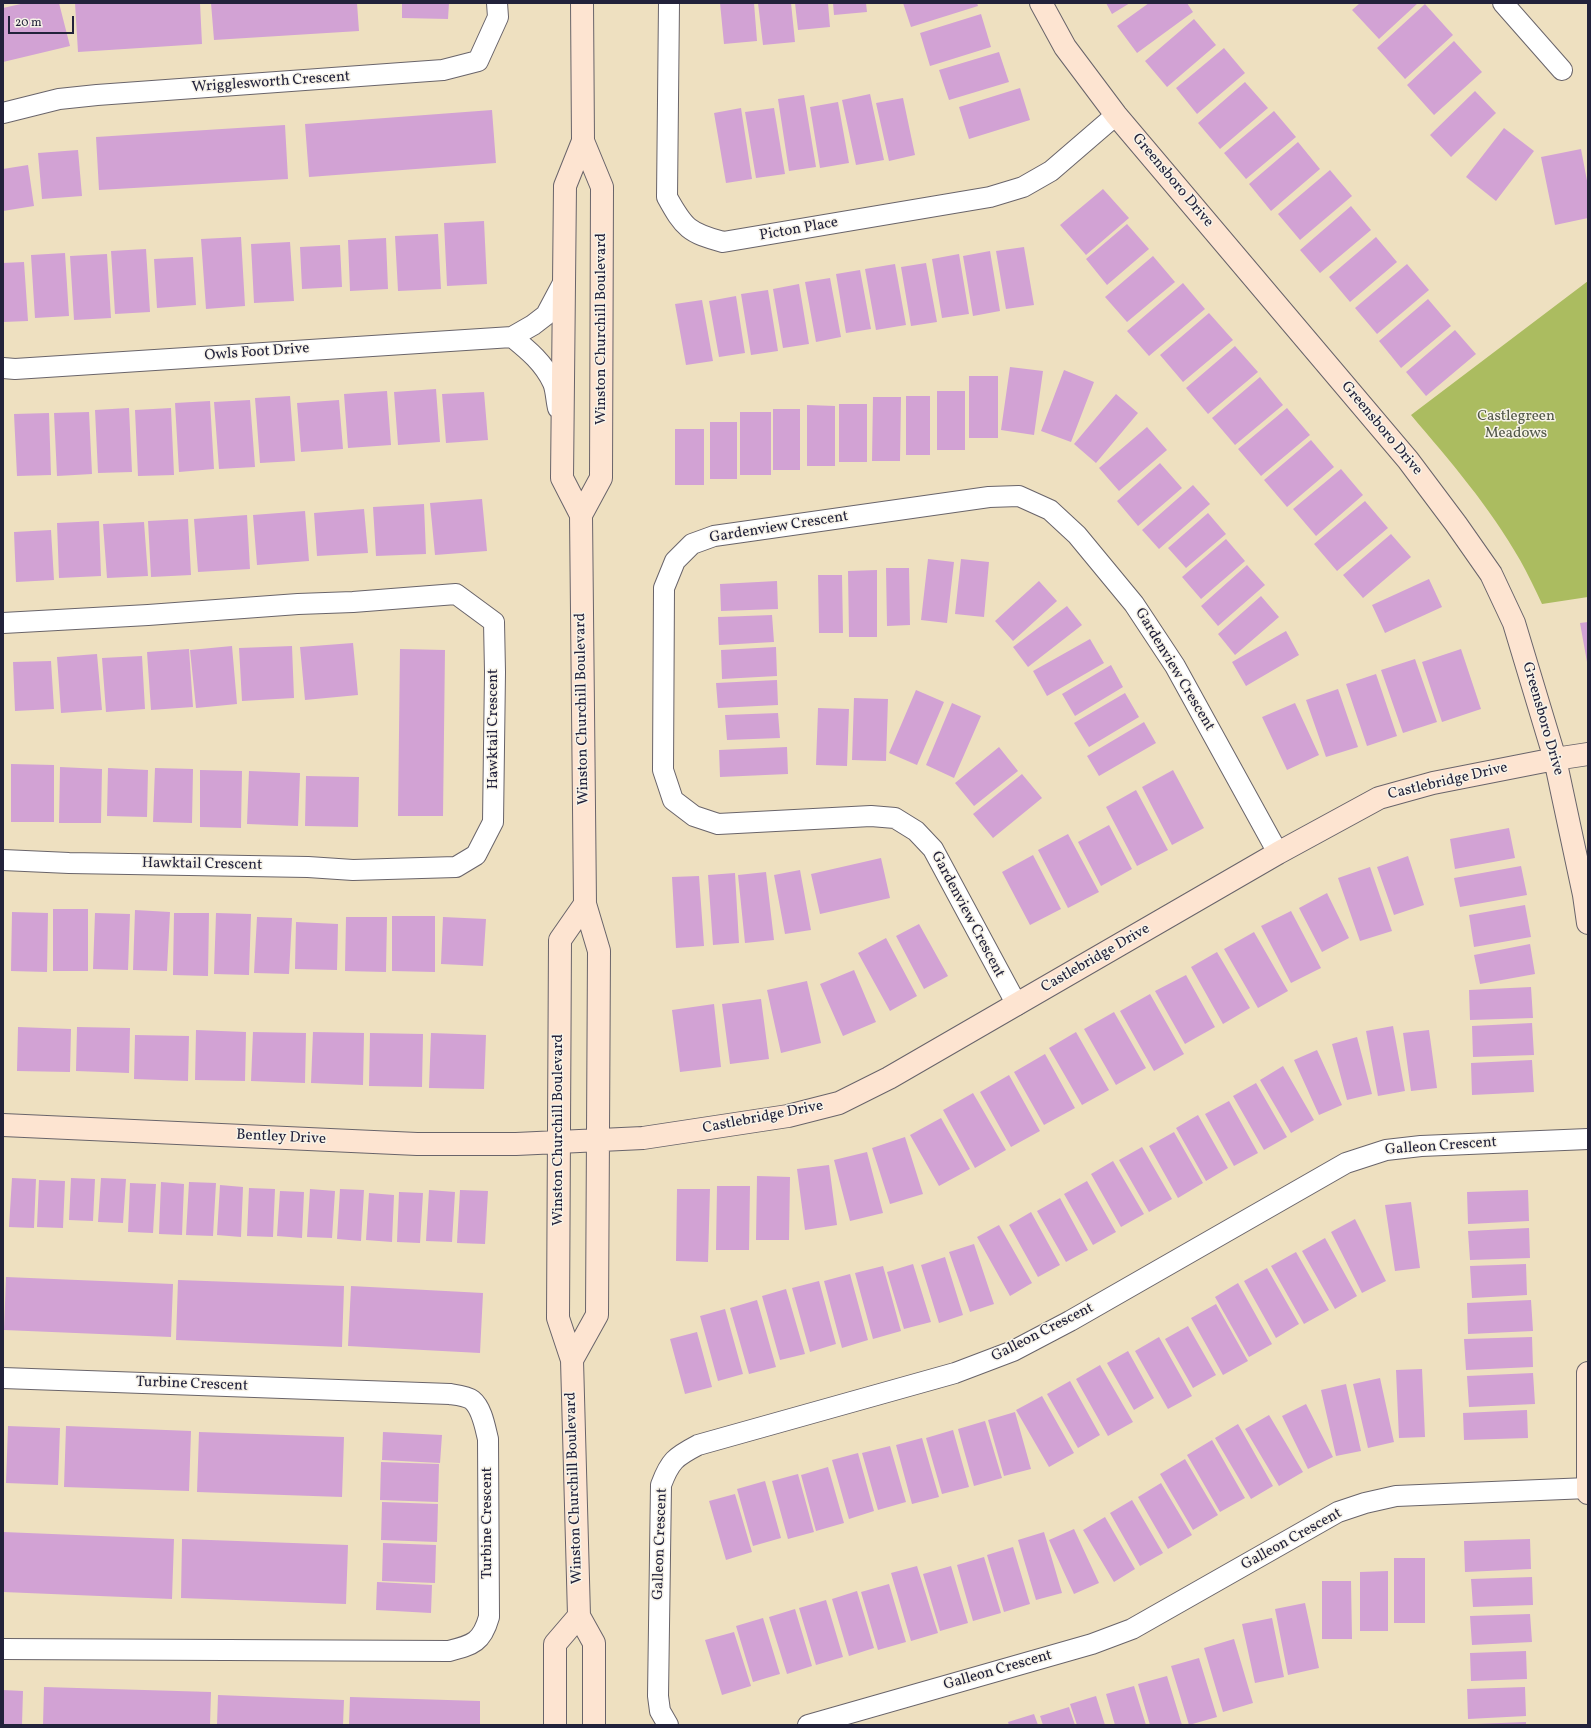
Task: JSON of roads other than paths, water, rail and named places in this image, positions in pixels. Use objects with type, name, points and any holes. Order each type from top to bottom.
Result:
[{"type":"street","name":"Wrigglesworth Crescent","points":[[3,113],[59,99],[97,95],[443,70],[478,60],[498,17],[497,3]]},
{"type":"street","name":"Winston Churchill Boulevard","points":[[581,515],[601,478],[602,187],[583,141],[582,3]]},
{"type":"street","name":"Picton Place","points":[[669,3],[668,197],[680,221],[699,236],[723,242],[990,197],[1023,187],[1051,171],[1116,115]]},
{"type":"street","name":"Greensboro Drive","points":[[1042,3],[1065,47],[1116,115],[1408,460],[1461,530],[1490,574],[1514,622],[1555,759],[1584,895],[1588,923]]},
{"type":"street","points":[[1503,3],[1562,70]]},
{"type":"street","name":"Winston Churchill Boulevard","points":[[572,1360],[596,1315],[598,1140],[599,951],[585,904],[581,515],[562,478],[565,186],[583,141]]},
{"type":"street","name":"Owls Foot Drive","points":[[3,368],[15,369],[512,337],[533,326],[546,315],[563,283]]},
{"type":"street","points":[[512,337],[534,354],[553,384],[563,430]]},
{"type":"street","name":"Gardenview Crescent","points":[[1017,1005],[933,849],[916,831],[901,821],[895,818],[871,816],[718,824],[694,816],[674,800],[663,770],[664,588],[675,561],[692,544],[714,536],[989,497],[1019,496],[1050,510],[1077,536],[1134,604],[1175,666],[1278,854]]},
{"type":"street","name":"Hawktail Crescent","points":[[3,623],[140,616],[456,594],[494,622],[495,672],[493,822],[476,855],[456,867],[353,870],[308,867],[69,863],[3,860]]},
{"type":"street","name":"Castlebridge Drive","points":[[559,1142],[642,1138],[788,1116],[839,1103],[889,1078],[1278,854],[1379,798],[1433,783],[1588,754]]},
{"type":"street","name":"Winston Churchill Boulevard","points":[[585,904],[560,940],[558,1318],[572,1360],[579,1616],[594,1643],[594,1725]]},
{"type":"street","name":"Bentley Drive","points":[[3,1125],[417,1144],[559,1142]]},
{"type":"street","name":"Galleon Crescent","points":[[668,1725],[660,1711],[658,1696],[661,1486],[668,1466],[682,1453],[698,1445],[955,1373],[1013,1351],[1070,1321],[1346,1163],[1386,1150],[1422,1146],[1588,1139]]},
{"type":"street","points":[[1588,1373],[1588,1493]]},
{"type":"street","name":"Turbine Crescent","points":[[3,1378],[450,1394],[472,1400],[477,1406],[484,1422],[488,1439],[489,1617],[485,1630],[480,1638],[463,1648],[449,1651],[3,1649]]},
{"type":"street","name":"Galleon Crescent","points":[[808,1725],[1092,1644],[1132,1629],[1338,1512],[1364,1503],[1396,1496],[1588,1488]]},
{"type":"street","points":[[555,1725],[555,1644],[579,1616]]},
{"type":"park label","name":"Castlegreen Meadows","points":[[1516,426]]}]
